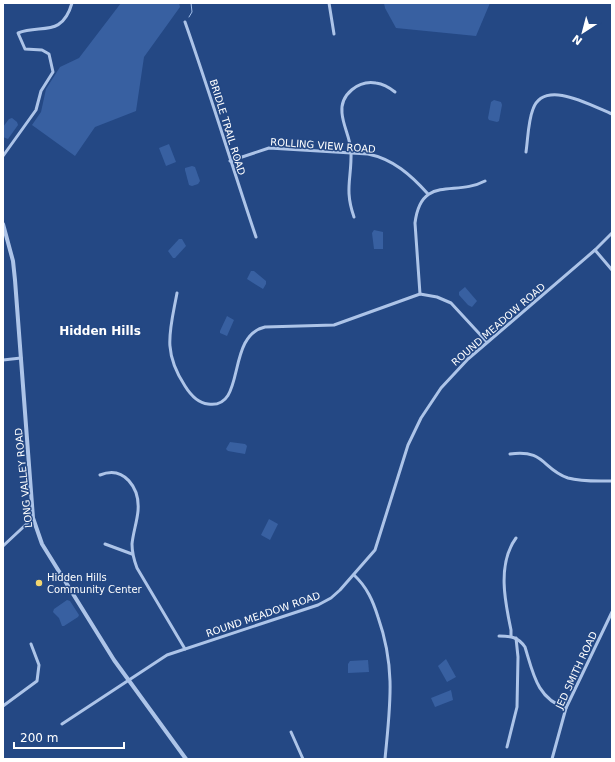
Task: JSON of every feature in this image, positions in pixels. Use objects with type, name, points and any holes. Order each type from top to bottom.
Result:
[{"type":"street","points":[[3,156],[36,110],[41,91],[53,72],[49,54],[42,50],[25,49],[18,33],[47,29],[55,26],[65,18],[72,3]]},
{"type":"street","points":[[329,3],[334,34]]},
{"type":"street","name":"BRIDLE TRAIL ROAD","points":[[185,22],[208,87],[256,238]]},
{"type":"street","points":[[354,217],[347,192],[351,153],[342,106],[347,95],[357,86],[378,83],[395,92]]},
{"type":"street","points":[[526,152],[534,108],[540,99],[545,95],[559,94],[612,114]]},
{"type":"street","name":"ROLLING VIEW ROAD","points":[[230,160],[269,148],[380,156],[392,162],[416,180],[428,194]]},
{"type":"street","points":[[420,294],[415,224],[417,212],[421,202],[428,194],[441,189],[470,186],[485,181]]},
{"type":"street","name":"LONG VALLEY ROAD","points":[[3,224],[13,261],[33,518],[42,544],[108,652],[186,759]]},
{"type":"street","name":"ROUND MEADOW ROAD","points":[[62,724],[167,655],[323,603],[336,594],[369,558],[378,542],[400,466],[421,418],[448,379],[487,342],[595,250],[612,233]]},
{"type":"street","points":[[595,250],[612,270]]},
{"type":"street","points":[[177,293],[170,333],[171,360],[175,371],[195,399],[201,402],[213,404],[221,402],[228,397],[232,389],[246,339],[255,330],[276,326],[334,325],[420,294],[437,296],[451,303],[487,342]]},
{"type":"street","points":[[3,360],[21,358]]},
{"type":"street","points":[[510,454],[524,452],[532,454],[567,477],[578,480],[612,481]]},
{"type":"street","points":[[100,475],[114,472],[126,477],[131,483],[138,509],[132,542],[132,554],[137,568],[184,649]]},
{"type":"street","points":[[3,546],[33,518]]},
{"type":"street","points":[[511,636],[503,586],[510,549],[516,538]]},
{"type":"street","points":[[105,544],[132,554]]},
{"type":"street","points":[[354,575],[362,583],[373,601],[389,653],[391,684],[385,759]]},
{"type":"street","name":"JED SMITH ROAD","points":[[552,759],[566,708],[612,612]]},
{"type":"street","points":[[499,636],[511,636],[516,638],[526,647],[540,690],[548,699],[566,708]]},
{"type":"street","points":[[507,747],[517,707],[518,657],[516,638]]},
{"type":"street","points":[[3,706],[37,681],[40,665],[32,644]]},
{"type":"street","points":[[291,732],[303,759]]},
{"type":"shaded area","points":[[121,3],[179,3],[180,7],[144,57],[136,111],[95,127],[75,156],[32,125],[41,112],[46,89],[60,67],[79,58]]},
{"type":"shaded area","points":[[384,3],[490,3],[476,36],[396,28],[385,8]]},
{"type":"shaded area","points":[[494,100],[501,102],[502,105],[499,121],[497,122],[489,120],[488,118],[491,102]]},
{"type":"shaded area","points":[[12,118],[18,125],[8,139],[3,137],[3,127],[9,119]]},
{"type":"shaded area","points":[[169,144],[176,162],[166,166],[159,148]]},
{"type":"shaded area","points":[[192,166],[195,167],[200,181],[198,184],[192,186],[189,185],[185,168]]},
{"type":"shaded area","points":[[374,230],[383,232],[383,249],[374,249],[372,233]]},
{"type":"shaded area","points":[[179,239],[182,239],[186,246],[175,258],[173,258],[168,251]]},
{"type":"shaded area","points":[[251,271],[254,271],[266,281],[263,289],[247,279]]},
{"type":"shaded area","points":[[465,287],[477,301],[472,307],[468,305],[459,295],[459,292]]},
{"type":"shaded area","points":[[227,316],[234,320],[227,336],[220,333],[220,331]]},
{"type":"shaded area","points":[[230,442],[245,444],[247,446],[245,454],[228,451],[226,449]]},
{"type":"shaded area","points":[[269,519],[278,524],[270,540],[261,535]]},
{"type":"shaded area","points":[[67,600],[70,601],[79,615],[62,626],[59,618],[53,612],[54,609]]},
{"type":"shaded area","points":[[446,659],[456,677],[447,682],[438,666]]},
{"type":"shaded area","points":[[368,660],[369,672],[348,673],[348,664],[350,661]]},
{"type":"shaded area","points":[[451,690],[453,700],[435,707],[431,698]]},
{"type":"waterway","points":[[189,17],[192,12],[191,3]]},
{"type":"place","name":"Hidden Hills Community Center","points":[[39,583]]},
{"type":"district","name":"Hidden Hills","points":[[100,331]]}]
